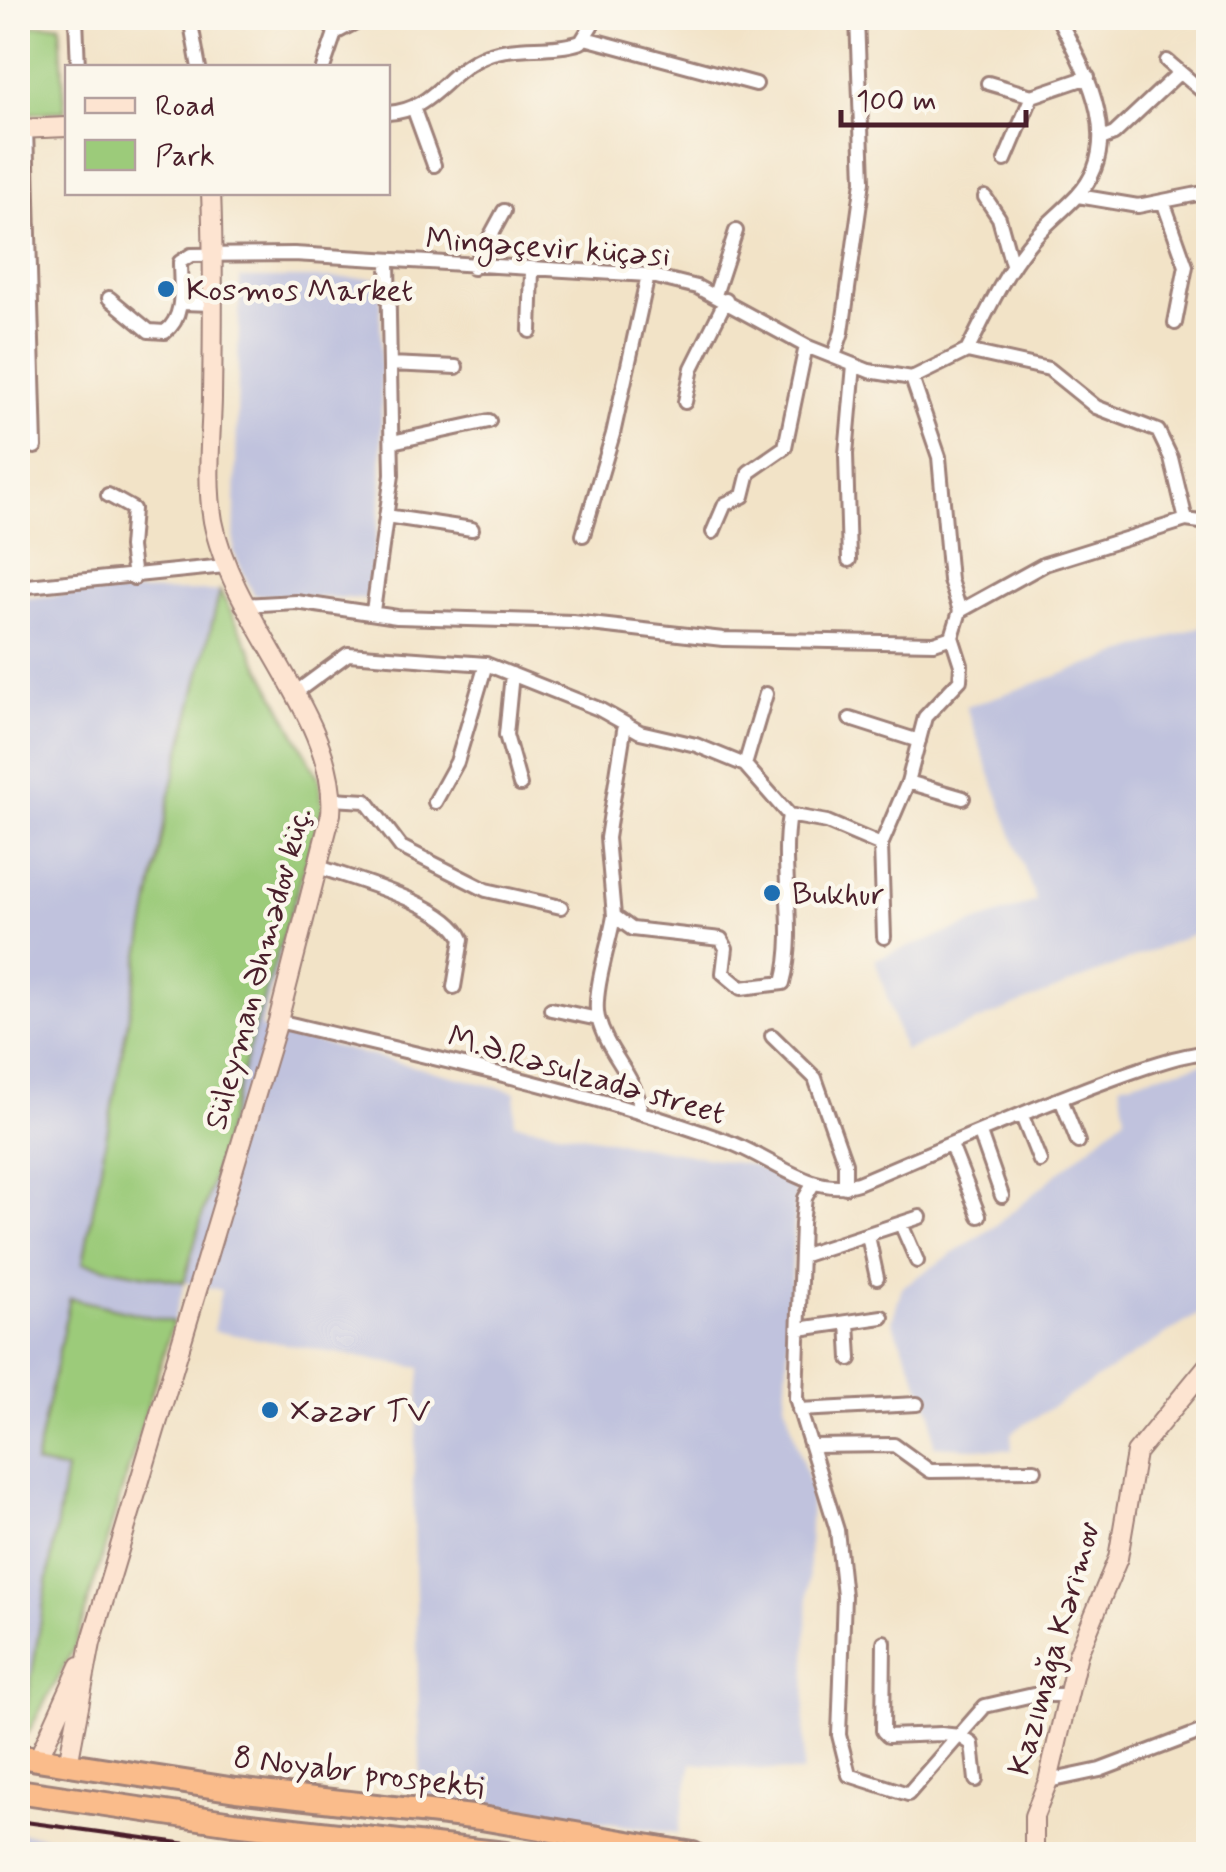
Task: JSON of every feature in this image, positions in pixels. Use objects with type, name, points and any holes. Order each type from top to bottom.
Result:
[{"type":"highway","name":"8 Noyabr prospekti","points":[[28,1758],[236,1790],[481,1818],[692,1854]]},
{"type":"highway","points":[[24,1792],[28,1758]]},
{"type":"highway","points":[[62,1798],[68,1764]]},
{"type":"highway","name":"8 Noyabr prospekti","points":[[24,1792],[505,1854]]},
{"type":"street","points":[[76,18],[78,65]]},
{"type":"street","points":[[190,18],[198,65]]},
{"type":"street","points":[[326,18],[335,33]]},
{"type":"street","points":[[325,65],[335,33],[363,18]]},
{"type":"street","points":[[585,38],[596,18]]},
{"type":"street","points":[[834,356],[842,332],[863,181],[857,18]]},
{"type":"street","points":[[967,352],[1012,265],[1091,178],[1100,139],[1100,115],[1088,77],[1058,18]]},
{"type":"street","points":[[390,112],[414,110],[452,77],[486,56],[564,46],[585,38],[756,84]]},
{"type":"street","points":[[1167,61],[1208,96]]},
{"type":"street","points":[[1100,139],[1114,134],[1180,72]]},
{"type":"street","points":[[988,83],[1032,96],[1088,77]]},
{"type":"street","points":[[1005,160],[1032,96]]},
{"type":"street","points":[[414,110],[434,166]]},
{"type":"street","points":[[35,447],[22,128],[65,127]]},
{"type":"street","points":[[1078,196],[1138,206],[1208,192]]},
{"type":"street","name":"Süleyman Əhmədov küç.","points":[[91,1643],[278,1021],[319,867],[332,799],[324,758],[295,693],[242,605],[225,566],[213,519],[212,195]]},
{"type":"street","points":[[985,198],[999,218],[1012,265]]},
{"type":"street","points":[[1163,201],[1186,266],[1175,322]]},
{"type":"street","points":[[473,268],[504,210]]},
{"type":"street","points":[[684,402],[692,368],[721,298],[736,232]]},
{"type":"street","points":[[108,298],[155,334],[173,326],[180,304],[180,262],[191,255],[214,254]]},
{"type":"street","name":"Mingəçevir küçəsi","points":[[214,254],[648,275],[721,298],[806,346],[854,365],[912,378]]},
{"type":"street","points":[[373,611],[392,442],[388,262]]},
{"type":"street","points":[[530,331],[532,271]]},
{"type":"street","points":[[583,535],[614,434],[648,275]]},
{"type":"street","points":[[180,304],[214,304]]},
{"type":"street","points":[[713,532],[725,504],[744,496],[750,472],[785,447],[806,346]]},
{"type":"street","points":[[884,937],[881,845],[908,782],[926,717],[960,680],[961,664],[952,638],[960,611],[950,580],[940,457],[912,378],[967,352],[1049,369],[1096,408],[1158,432],[1171,458],[1186,520]]},
{"type":"street","points":[[390,364],[456,367]]},
{"type":"street","points":[[849,560],[846,454],[854,365]]},
{"type":"street","points":[[392,442],[489,421]]},
{"type":"street","points":[[108,495],[126,501],[133,510],[130,547],[134,578]]},
{"type":"street","points":[[386,516],[472,529]]},
{"type":"street","points":[[960,611],[1044,564],[1186,520],[1208,523]]},
{"type":"street","points":[[18,587],[225,566]]},
{"type":"street","points":[[242,605],[296,602],[397,617],[573,622],[724,639],[857,645],[952,638]]},
{"type":"street","points":[[295,693],[348,654],[486,664],[625,724],[745,765],[790,815],[827,822],[881,845]]},
{"type":"street","points":[[435,802],[458,762],[486,664]]},
{"type":"street","points":[[512,674],[506,735],[520,785]]},
{"type":"street","points":[[745,765],[766,694]]},
{"type":"street","points":[[850,719],[919,741]]},
{"type":"street","points":[[625,724],[607,838],[614,916],[598,1019],[618,1062],[638,1088],[641,1112]]},
{"type":"street","points":[[908,782],[963,798]]},
{"type":"street","points":[[332,799],[359,797],[366,801],[401,847],[486,890],[560,907]]},
{"type":"street","points":[[614,916],[632,928],[721,940],[726,948],[723,973],[741,988],[783,983],[789,913],[782,852],[790,815]]},
{"type":"street","points":[[319,867],[415,903],[453,926],[462,940],[454,986]]},
{"type":"street","points":[[551,1010],[598,1019]]},
{"type":"street","name":"M.Ə.Rəsulzadə street","points":[[278,1021],[641,1112],[752,1150],[812,1186],[845,1187],[1061,1100],[1188,1054],[1208,1054]]},
{"type":"street","points":[[772,1036],[814,1078],[845,1163],[845,1187]]},
{"type":"street","points":[[1061,1100],[1078,1142]]},
{"type":"street","points":[[1022,1116],[1040,1161]]},
{"type":"street","points":[[980,1133],[1002,1196]]},
{"type":"street","points":[[951,1145],[979,1216]]},
{"type":"street","points":[[812,1186],[805,1198],[801,1256],[799,1410],[834,1513],[844,1596],[839,1734],[844,1768],[850,1775],[908,1794],[996,1700],[1065,1695]]},
{"type":"street","points":[[801,1256],[920,1217]]},
{"type":"street","points":[[901,1224],[917,1261]]},
{"type":"street","points":[[868,1236],[877,1278]]},
{"type":"street","points":[[799,1329],[882,1317]]},
{"type":"street","points":[[848,1322],[850,1359]]},
{"type":"street","name":"Kazımağa Kərimov","points":[[1034,1854],[1034,1816],[1048,1781],[1065,1695],[1118,1558],[1136,1453],[1208,1366]]},
{"type":"street","points":[[799,1410],[916,1404]]},
{"type":"street","points":[[811,1446],[894,1445],[930,1471],[1035,1470]]},
{"type":"street","points":[[884,1642],[883,1731],[888,1736],[960,1736],[972,1744],[976,1780]]},
{"type":"street","points":[[28,1758],[91,1643]]},
{"type":"street","points":[[68,1764],[91,1643]]},
{"type":"street","points":[[1048,1781],[1100,1770],[1208,1729]]},
{"type":"shaded area","points":[[240,278],[380,278],[382,491],[368,599],[254,595],[234,553]]},
{"type":"shaded area","points":[[220,591],[319,779],[323,807],[260,1028],[516,1092],[514,1123],[750,1165],[796,1182],[785,1404],[811,1490],[803,1773],[692,1763],[678,1833],[421,1796],[413,1482],[421,1368],[213,1331],[221,1290],[185,1282],[75,1646],[28,1733],[18,1732],[18,599],[92,592]]},
{"type":"shaded area","points":[[1208,624],[1208,928],[904,1051],[875,959],[1036,901],[966,707]]},
{"type":"shaded area","points":[[1208,1062],[1208,1308],[1011,1433],[1012,1450],[934,1446],[932,1413],[892,1321],[902,1287],[995,1226],[1125,1117],[1120,1084]]},
{"type":"shaded area","points":[[18,1833],[175,1854],[18,1854]]},
{"type":"green space","points":[[60,24],[65,111],[18,114],[18,26]]},
{"type":"green space","points":[[220,591],[319,779],[323,808],[255,1026],[184,1282],[83,1263],[169,799]]},
{"type":"green space","points":[[70,1298],[173,1322],[75,1646],[28,1733],[22,1733],[66,1470],[35,1464]]},
{"type":"railway","points":[[18,1821],[262,1854]]},
{"type":"place","name":"Kosmos Market","points":[[166,289]]},
{"type":"place","name":"Bukhur","points":[[772,893]]},
{"type":"place","name":"Xəzər TV","points":[[270,1410]]}]
